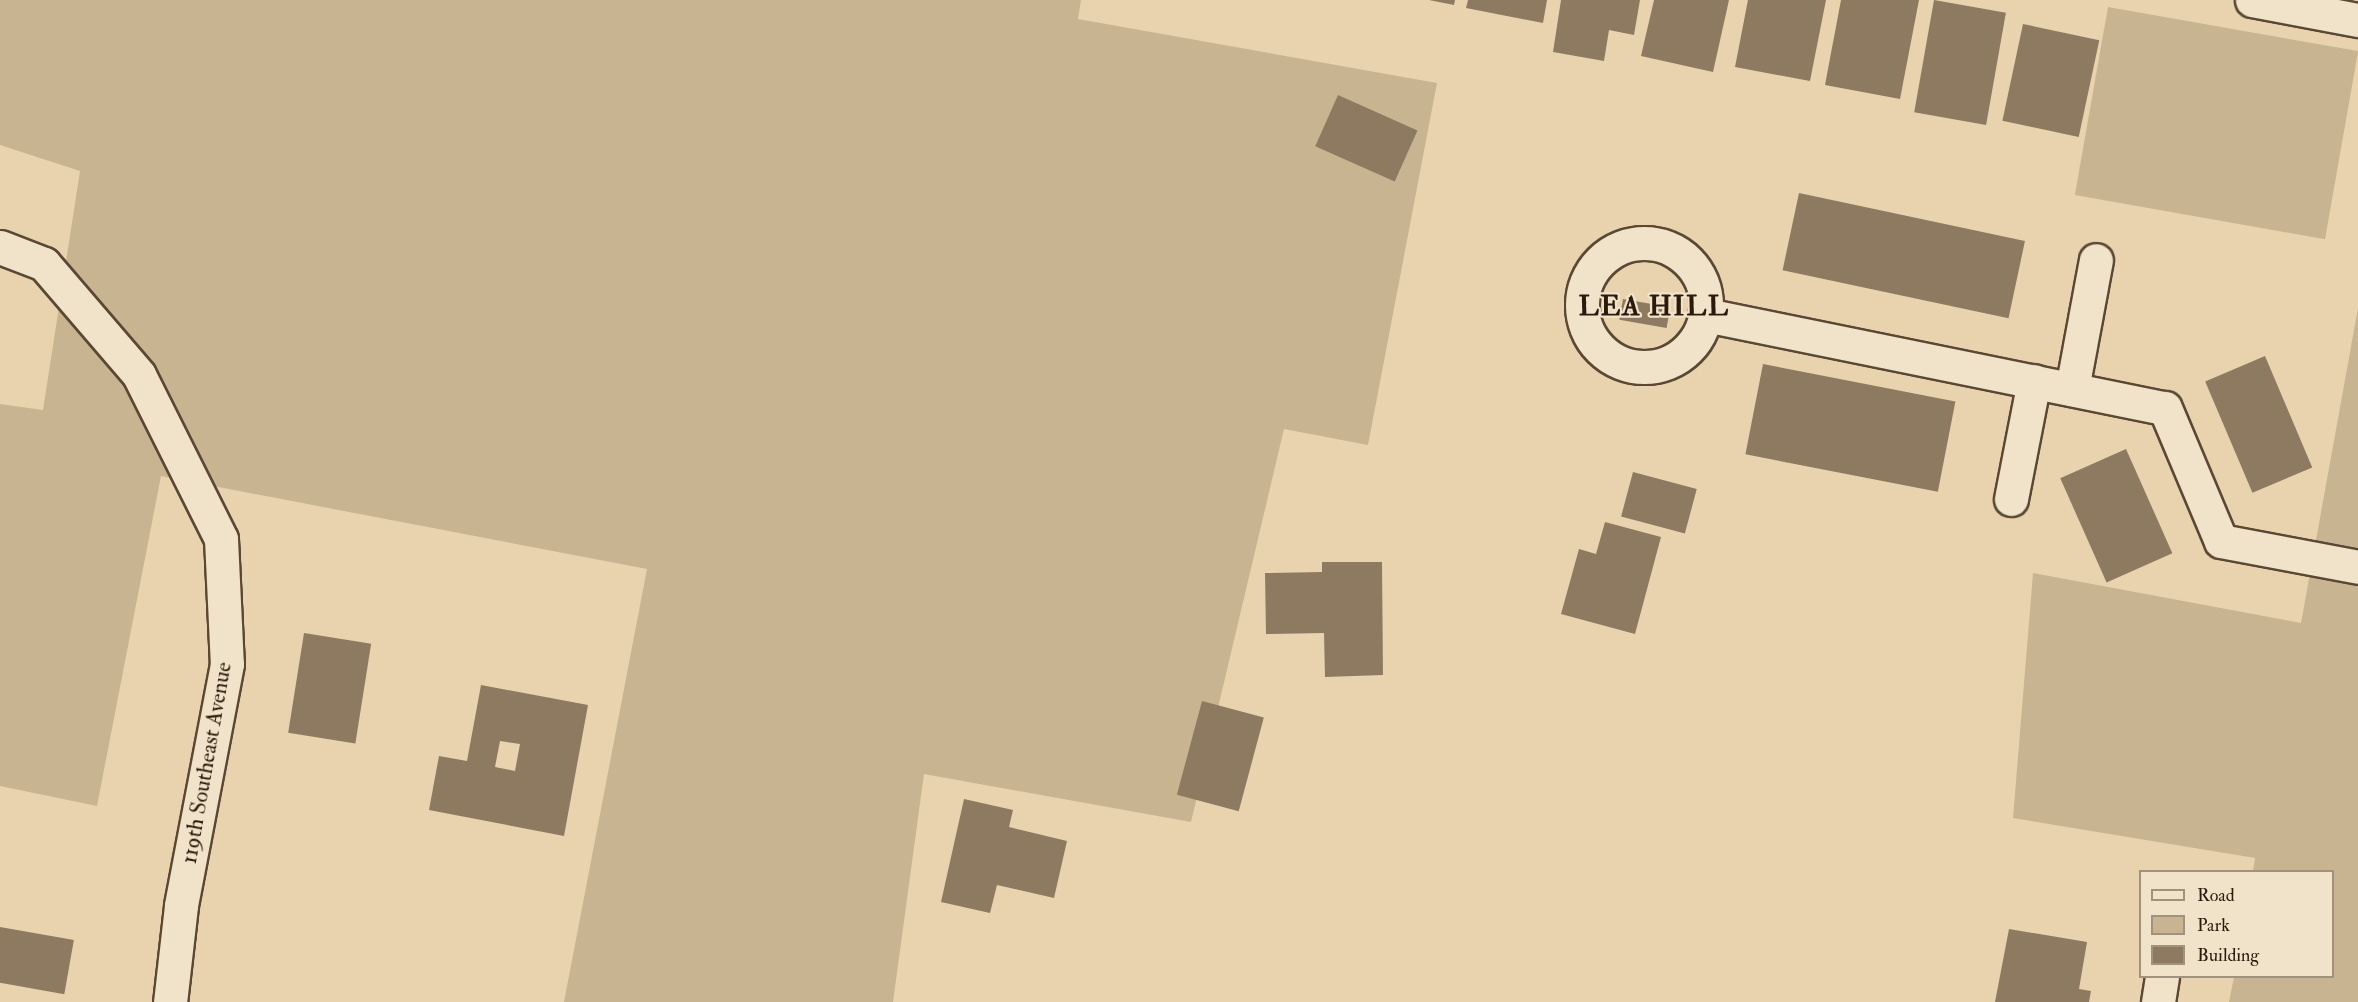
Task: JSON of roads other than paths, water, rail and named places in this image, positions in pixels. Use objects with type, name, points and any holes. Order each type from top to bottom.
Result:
[{"type":"street","points":[[2252,0],[2358,20]]},
{"type":"street","name":"119th Southeast Avenue","points":[[0,247],[44,264],[139,375],[221,539],[227,664],[181,906],[170,1002]]},
{"type":"street","points":[[2072,389],[2096,260]]},
{"type":"street","points":[[1706,315],[2165,408],[2221,542],[2358,567]]},
{"type":"street","points":[[2011,499],[2034,381]]},
{"type":"street","points":[[2158,1002],[2162,978]]},
{"type":"district","name":"LEA HILL","points":[[1654,307]]}]
